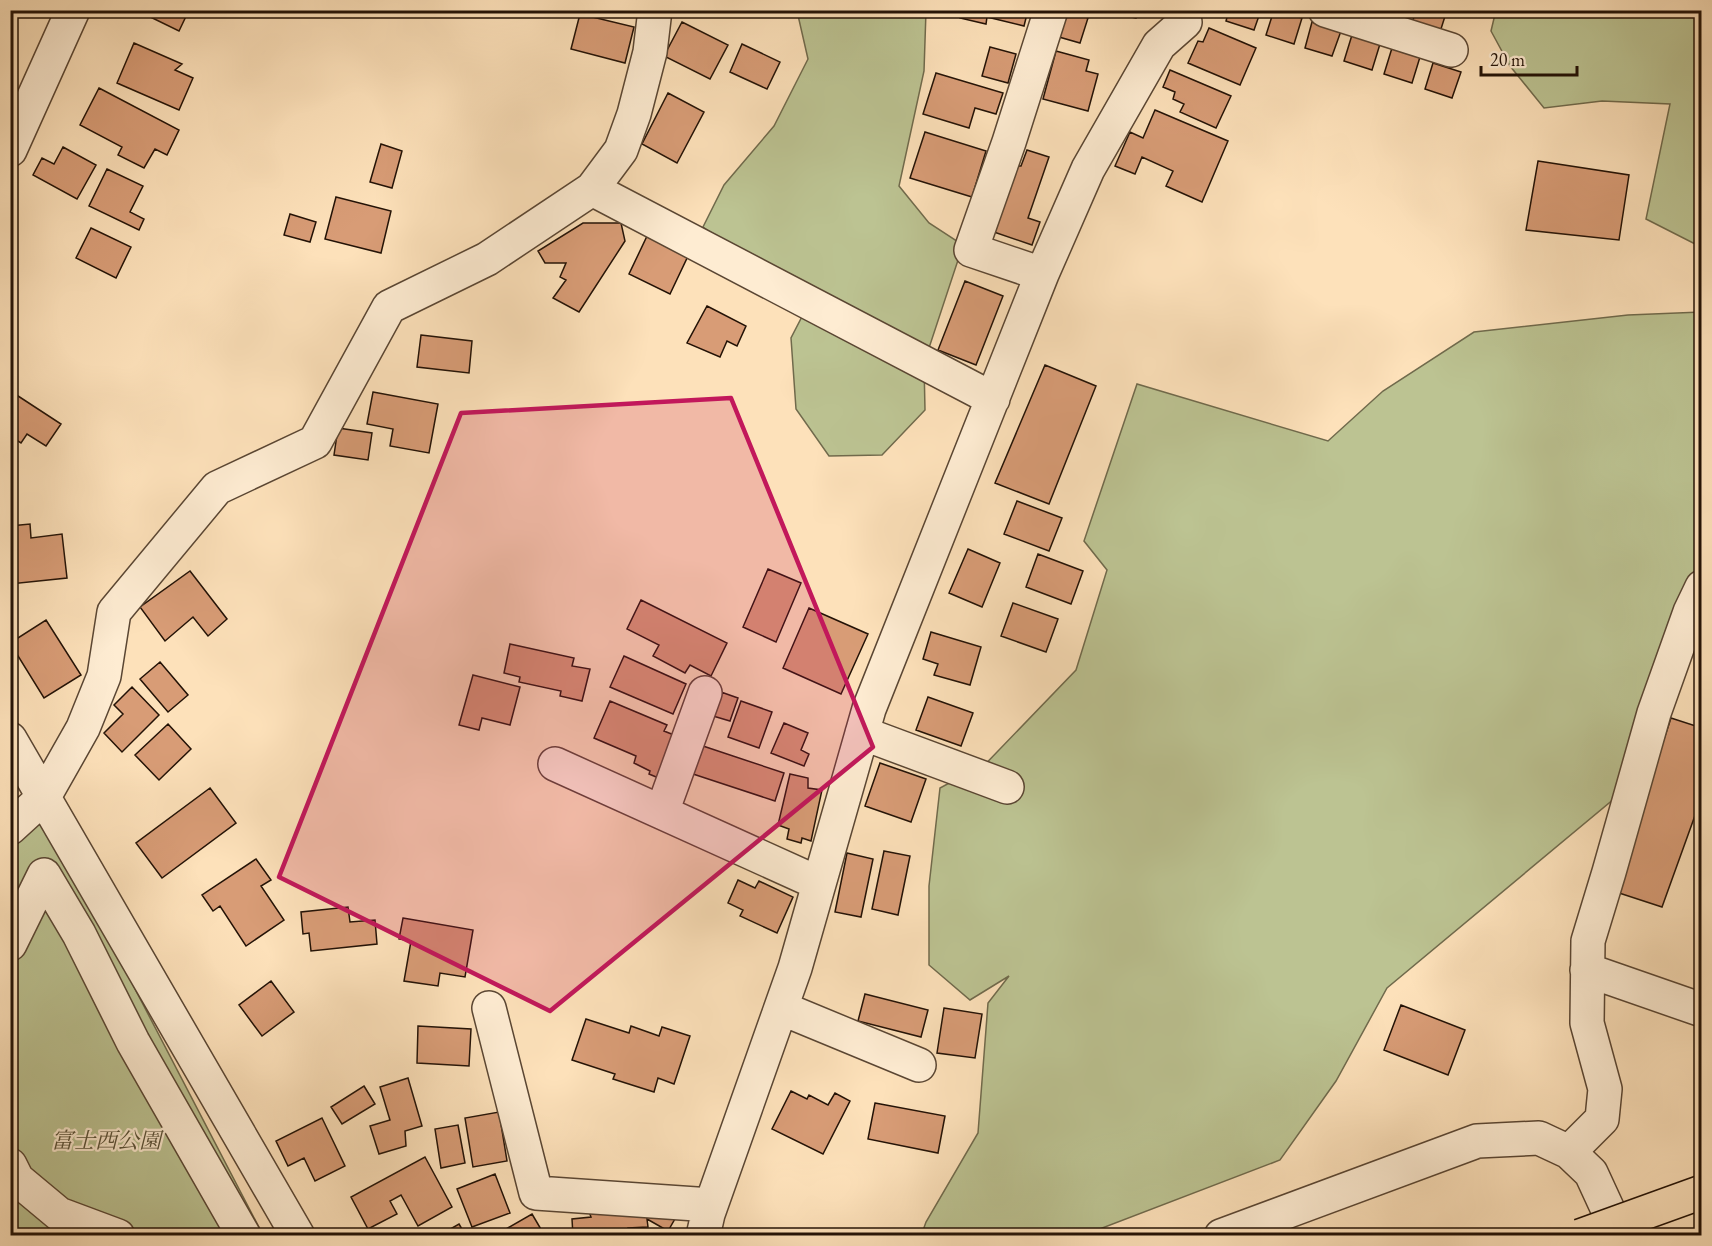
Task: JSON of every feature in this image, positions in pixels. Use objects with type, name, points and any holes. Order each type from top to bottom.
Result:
[{"type":"highway","points":[[1580,1236],[1701,1192]]},
{"type":"street","points":[[10,150],[73,10]]},
{"type":"street","points":[[1042,274],[971,250],[1009,142],[1051,10]]},
{"type":"street","points":[[1325,10],[1451,50]]},
{"type":"street","points":[[10,828],[44,796],[83,728],[104,676],[114,612],[217,488],[315,442],[389,307],[487,259],[592,189],[621,150],[634,114],[650,52],[648,13]]},
{"type":"street","points":[[489,1008],[536,1193],[707,1220],[795,969],[869,709],[1042,274],[1088,169],[1159,45],[1186,14]]},
{"type":"street","points":[[592,189],[993,399]]},
{"type":"street","points":[[1569,1152],[1602,1119],[1605,1089],[1587,1023],[1588,941],[1654,713],[1701,587]]},
{"type":"street","points":[[662,812],[705,693]]},
{"type":"street","points":[[862,733],[1007,787]]},
{"type":"street","points":[[10,739],[298,1236]]},
{"type":"street","points":[[555,764],[818,883]]},
{"type":"street","points":[[10,945],[44,875],[79,934],[134,1042],[244,1236]]},
{"type":"street","points":[[1587,970],[1701,1010]]},
{"type":"street","points":[[781,1008],[919,1065]]},
{"type":"street","points":[[1221,1236],[1477,1141],[1539,1138],[1569,1152],[1591,1173],[1620,1236]]},
{"type":"street","points":[[10,1165],[17,1179],[58,1214],[118,1236]]},
{"type":"highlighted area","points":[[731,398],[873,747],[550,1011],[279,877],[461,413]]},
{"type":"green space","points":[[1496,10],[1701,11],[1701,247],[1646,219],[1670,104],[1602,101],[1544,108],[1510,66],[1491,31]]},
{"type":"green space","points":[[797,11],[926,11],[924,71],[899,186],[929,223],[963,245],[924,363],[925,410],[882,455],[829,456],[796,409],[791,338],[809,303],[703,227],[724,185],[774,126],[808,59]]},
{"type":"green space","points":[[1701,312],[1701,573],[1615,798],[1387,988],[1336,1081],[1280,1160],[1084,1235],[921,1236],[926,1222],[978,1133],[988,1003],[1009,976],[970,1000],[929,965],[929,886],[940,788],[964,775],[972,778],[1076,670],[1107,570],[1084,541],[1137,384],[1328,441],[1383,391],[1474,332],[1628,315]]},
{"type":"green space","name":"富士西公園","points":[[43,812],[263,1235],[11,1235],[10,836]]},
{"type":"building","points":[[10,10],[20,10],[10,33]]},
{"type":"building","points":[[136,10],[189,10],[179,31]]},
{"type":"building","points":[[962,10],[1028,10],[1024,26],[987,17],[986,24],[960,18]]},
{"type":"building","points":[[1066,10],[1088,18],[1080,43],[1052,35]]},
{"type":"building","points":[[1101,10],[1138,10],[1136,18]]},
{"type":"building","points":[[1229,10],[1261,10],[1254,30],[1226,21]]},
{"type":"building","points":[[1274,10],[1302,18],[1294,44],[1266,35]]},
{"type":"building","points":[[1416,10],[1447,10],[1440,32],[1412,23]]},
{"type":"building","points":[[580,14],[634,27],[625,63],[571,49]]},
{"type":"building","points":[[682,22],[728,45],[710,79],[664,56]]},
{"type":"building","points":[[1312,22],[1341,31],[1332,56],[1305,48]]},
{"type":"building","points":[[1209,28],[1256,48],[1240,85],[1188,63],[1198,41],[1203,42]]},
{"type":"building","points":[[1352,35],[1380,44],[1372,70],[1344,61]]},
{"type":"building","points":[[134,43],[182,64],[175,70],[193,78],[179,110],[117,83]]},
{"type":"building","points":[[742,44],[780,62],[767,89],[730,72]]},
{"type":"building","points":[[990,47],[1016,54],[1008,83],[982,76]]},
{"type":"building","points":[[1392,48],[1420,57],[1412,83],[1384,74]]},
{"type":"building","points":[[1056,51],[1089,60],[1086,71],[1098,74],[1088,111],[1043,99]]},
{"type":"building","points":[[1433,63],[1461,72],[1452,98],[1425,89]]},
{"type":"building","points":[[1170,70],[1231,96],[1216,128],[1180,112],[1184,104],[1173,99],[1175,92],[1163,87]]},
{"type":"building","points":[[936,73],[1003,93],[996,114],[975,108],[969,128],[923,114]]},
{"type":"building","points":[[99,88],[179,130],[167,155],[155,149],[144,168],[118,155],[122,147],[80,125]]},
{"type":"building","points":[[668,93],[704,112],[677,163],[642,144]]},
{"type":"building","points":[[1155,110],[1228,141],[1202,202],[1166,186],[1173,171],[1142,157],[1135,174],[1115,166],[1130,132],[1143,138]]},
{"type":"building","points":[[925,132],[986,151],[972,197],[910,178]]},
{"type":"building","points":[[381,144],[402,151],[392,188],[370,182]]},
{"type":"building","points":[[63,147],[96,165],[77,199],[33,175],[42,158],[54,164]]},
{"type":"building","points":[[1027,150],[1049,157],[1028,218],[1040,222],[1032,245],[991,231],[1013,166],[1021,166]]},
{"type":"building","points":[[1538,161],[1629,175],[1619,240],[1526,230]]},
{"type":"building","points":[[107,169],[143,186],[130,212],[144,219],[139,230],[89,206]]},
{"type":"building","points":[[336,197],[391,211],[381,253],[325,239]]},
{"type":"building","points":[[290,214],[316,222],[310,242],[284,235]]},
{"type":"building","points":[[583,223],[621,223],[625,241],[579,312],[553,298],[566,280],[560,277],[566,263],[545,263],[538,251]]},
{"type":"building","points":[[91,228],[131,247],[116,278],[76,258]]},
{"type":"building","points":[[648,234],[689,254],[670,294],[629,274]]},
{"type":"building","points":[[965,281],[1003,296],[976,365],[938,350]]},
{"type":"building","points":[[707,306],[746,326],[737,346],[727,341],[720,357],[687,343]]},
{"type":"building","points":[[421,335],[472,341],[469,373],[417,367]]},
{"type":"building","points":[[1045,365],[1096,386],[1049,504],[995,483]]},
{"type":"building","points":[[373,392],[438,404],[429,453],[390,446],[393,429],[367,424]]},
{"type":"building","points":[[15,394],[61,424],[46,446],[27,434],[21,443],[10,436],[10,401]]},
{"type":"building","points":[[338,428],[372,433],[368,460],[334,455]]},
{"type":"building","points":[[1017,501],[1062,518],[1049,551],[1004,534]]},
{"type":"building","points":[[30,524],[31,538],[62,534],[67,578],[10,584],[10,526]]},
{"type":"building","points":[[968,549],[1000,563],[982,607],[949,593]]},
{"type":"building","points":[[1038,554],[1083,571],[1071,604],[1026,587]]},
{"type":"building","points":[[768,569],[801,583],[776,642],[743,627]]},
{"type":"building","points":[[190,571],[227,619],[208,636],[193,617],[165,641],[140,607]]},
{"type":"building","points":[[641,600],[727,643],[711,676],[690,665],[685,673],[653,656],[659,645],[627,629]]},
{"type":"building","points":[[1013,603],[1058,619],[1046,652],[1001,636]]},
{"type":"building","points":[[809,608],[868,634],[841,694],[783,668]]},
{"type":"building","points":[[46,620],[81,675],[44,698],[10,643]]},
{"type":"building","points":[[931,632],[981,647],[970,685],[934,675],[938,664],[923,659]]},
{"type":"building","points":[[510,644],[574,658],[572,666],[590,669],[582,701],[560,696],[561,691],[519,682],[520,677],[504,673]]},
{"type":"building","points":[[624,656],[686,684],[673,714],[610,687]]},
{"type":"building","points":[[160,662],[188,695],[168,712],[140,679]]},
{"type":"building","points":[[473,675],[520,687],[510,725],[482,718],[479,730],[459,725]]},
{"type":"building","points":[[132,687],[159,715],[122,752],[104,733],[123,714],[114,705]]},
{"type":"building","points":[[721,692],[738,698],[730,721],[713,716]]},
{"type":"building","points":[[928,697],[973,713],[961,746],[916,730]]},
{"type":"building","points":[[610,701],[667,725],[664,731],[679,737],[661,779],[649,774],[650,771],[634,763],[636,756],[594,738]]},
{"type":"building","points":[[741,701],[772,712],[759,748],[728,737]]},
{"type":"building","points":[[1671,718],[1702,728],[1702,796],[1662,907],[1613,891]]},
{"type":"building","points":[[784,723],[808,733],[801,750],[809,754],[804,766],[771,753]]},
{"type":"building","points":[[168,724],[191,749],[159,780],[135,755]]},
{"type":"building","points":[[703,746],[784,773],[775,801],[693,774]]},
{"type":"building","points":[[880,763],[926,779],[911,822],[865,806]]},
{"type":"building","points":[[790,774],[808,778],[808,788],[822,790],[811,841],[802,838],[801,843],[787,839],[789,829],[778,825]]},
{"type":"building","points":[[210,788],[236,823],[162,878],[136,843]]},
{"type":"building","points":[[884,851],[910,856],[898,915],[872,909]]},
{"type":"building","points":[[847,853],[873,859],[861,917],[835,912]]},
{"type":"building","points":[[256,859],[271,880],[261,886],[284,920],[246,946],[220,906],[213,911],[202,895]]},
{"type":"building","points":[[738,880],[755,888],[759,881],[793,897],[777,933],[740,916],[743,910],[728,903]]},
{"type":"building","points":[[348,907],[350,922],[375,920],[377,944],[311,951],[309,933],[303,934],[301,912]]},
{"type":"building","points":[[403,918],[473,930],[465,977],[440,973],[438,986],[404,981],[411,941],[399,939]]},
{"type":"building","points":[[271,981],[294,1012],[262,1036],[239,1005]]},
{"type":"building","points":[[865,994],[928,1010],[921,1037],[858,1021]]},
{"type":"building","points":[[1401,1005],[1465,1030],[1448,1075],[1384,1050]]},
{"type":"building","points":[[944,1008],[982,1014],[975,1058],[937,1053]]},
{"type":"building","points":[[586,1019],[629,1033],[631,1026],[659,1036],[662,1027],[690,1036],[674,1084],[658,1078],[654,1092],[613,1079],[615,1074],[572,1060]]},
{"type":"building","points":[[418,1026],[471,1029],[469,1066],[417,1063]]},
{"type":"building","points":[[408,1078],[422,1126],[405,1131],[406,1146],[379,1154],[370,1126],[390,1120],[380,1087]]},
{"type":"building","points":[[364,1086],[375,1104],[342,1124],[331,1107]]},
{"type":"building","points":[[791,1091],[807,1099],[809,1095],[828,1105],[835,1093],[850,1101],[823,1154],[772,1129]]},
{"type":"building","points":[[875,1103],[945,1116],[938,1153],[868,1139]]},
{"type":"building","points":[[499,1112],[507,1161],[473,1167],[465,1118]]},
{"type":"building","points":[[322,1118],[345,1166],[315,1181],[304,1158],[288,1166],[276,1141]]},
{"type":"building","points":[[458,1125],[465,1163],[441,1168],[435,1129]]},
{"type":"building","points":[[425,1157],[452,1207],[418,1226],[401,1195],[390,1201],[397,1214],[368,1229],[351,1197]]},
{"type":"building","points":[[495,1174],[510,1213],[472,1227],[457,1189]]},
{"type":"building","points":[[587,1206],[676,1217],[668,1231],[647,1219],[648,1227],[628,1228],[629,1236],[573,1236],[572,1219],[591,1217]]},
{"type":"building","points":[[532,1214],[545,1236],[494,1236]]},
{"type":"building","points":[[459,1224],[466,1236],[438,1236]]}]
